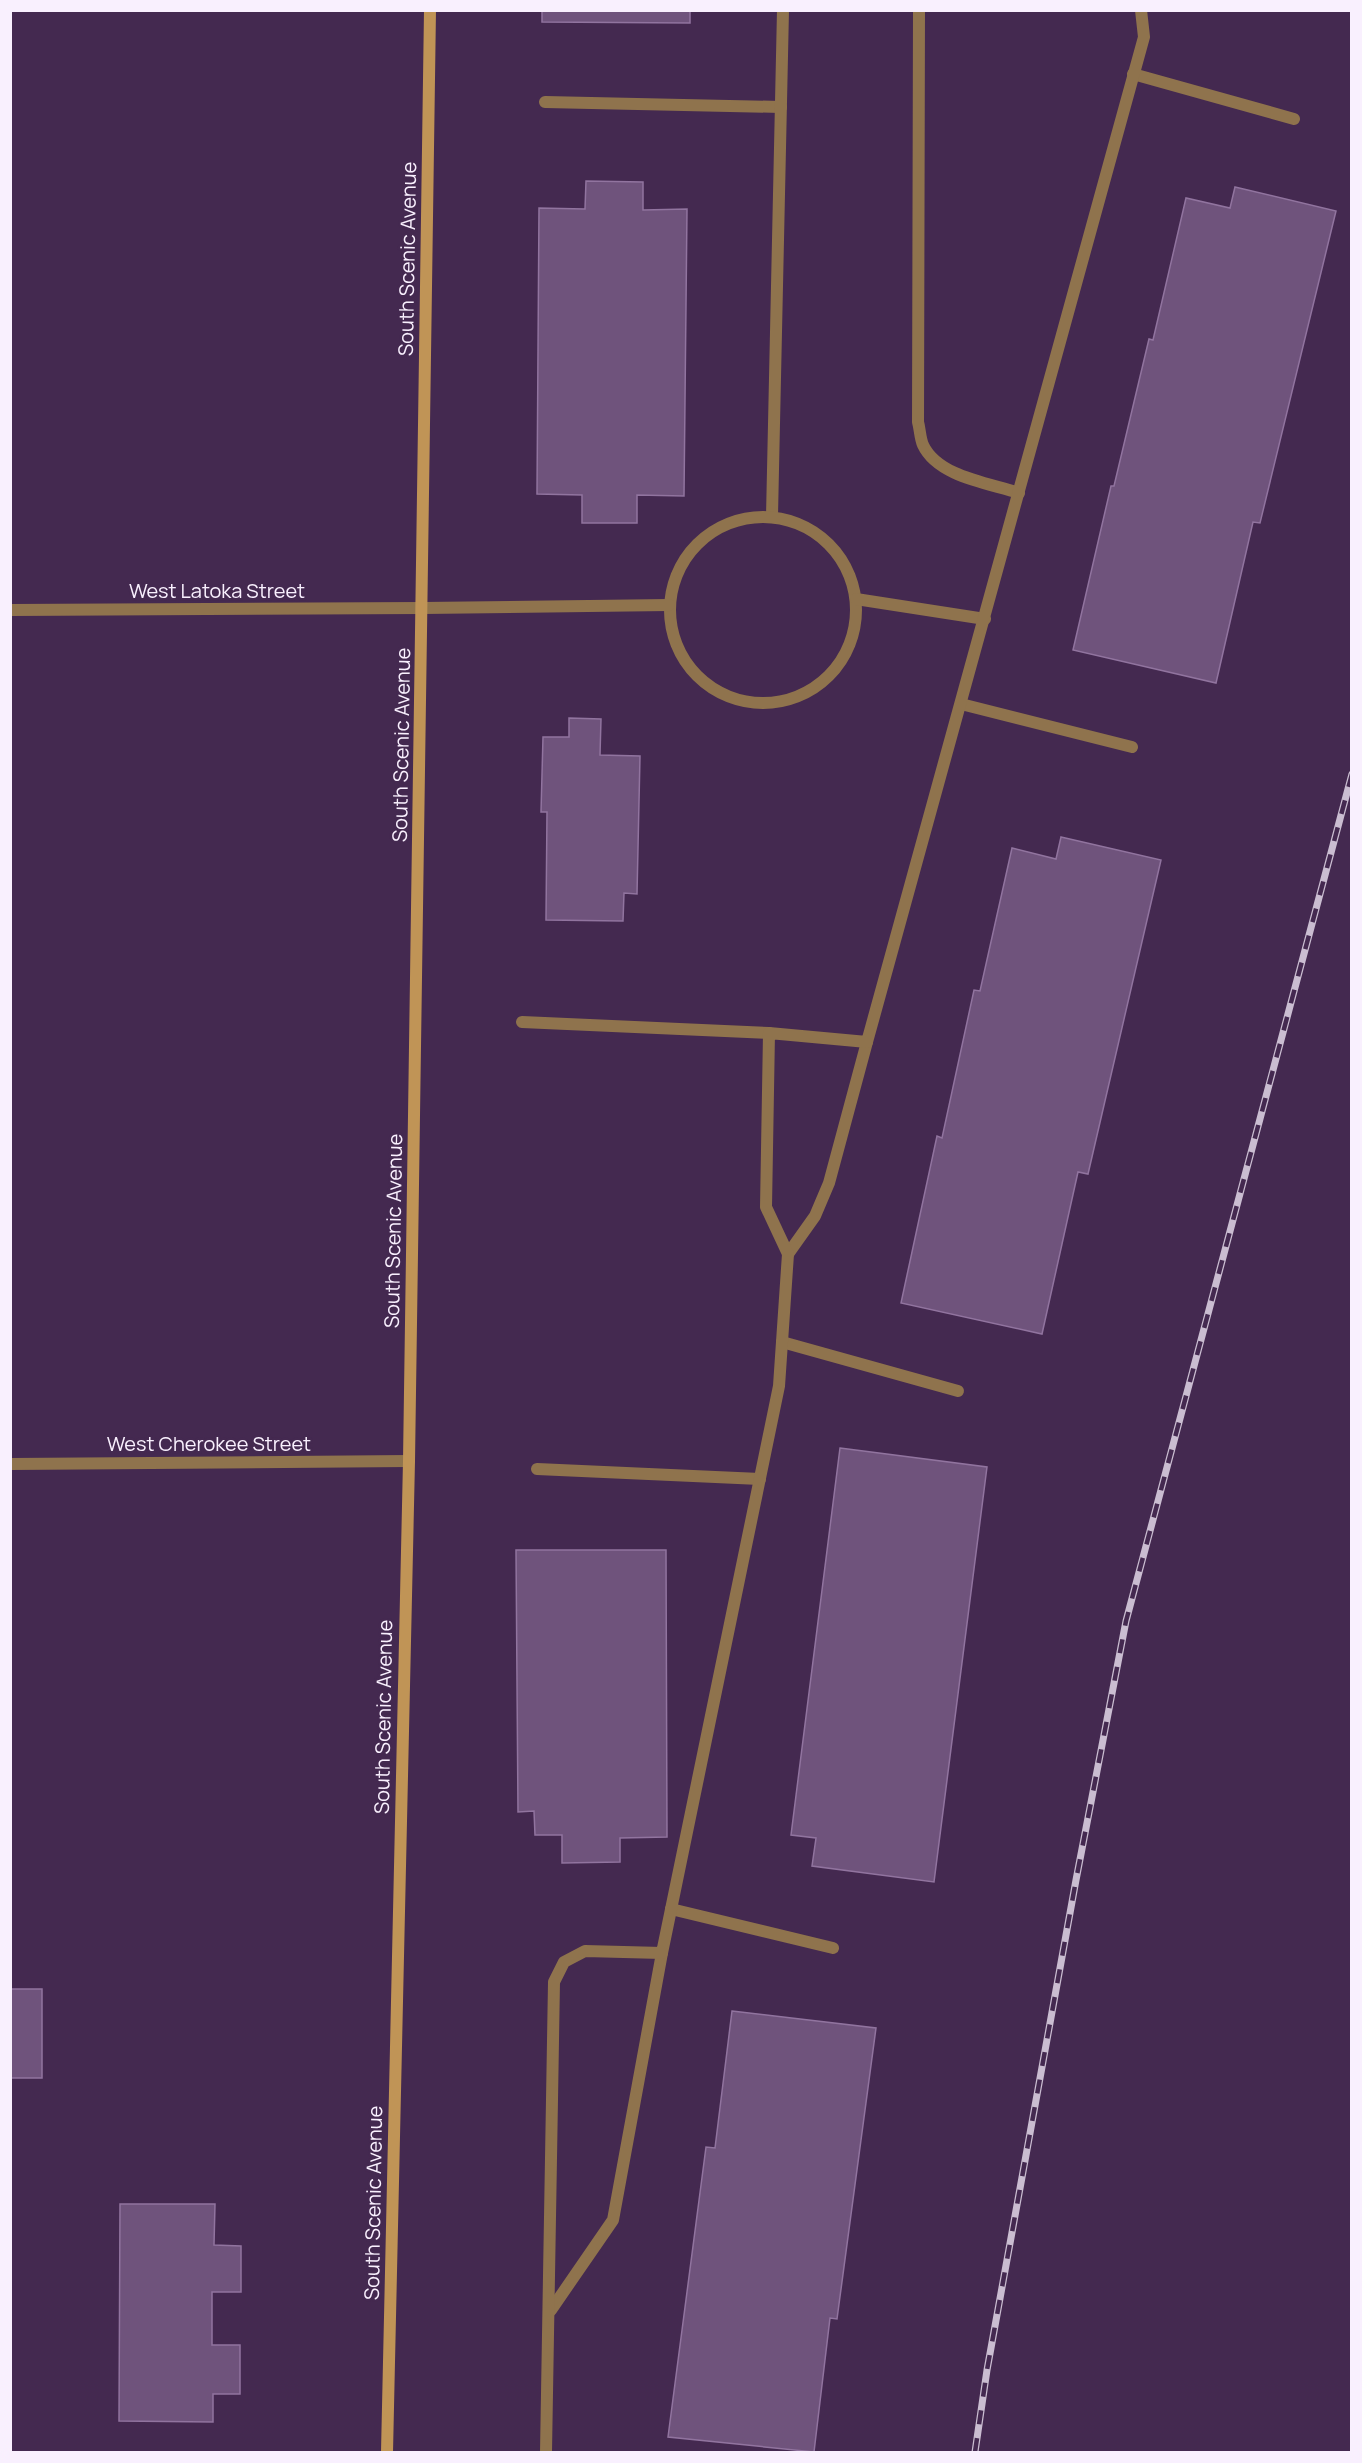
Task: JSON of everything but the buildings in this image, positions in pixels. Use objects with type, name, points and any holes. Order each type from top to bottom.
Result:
[{"type":"main road","name":"South Scenic Avenue","points":[[387,2452],[409,1461],[430,10]]},
{"type":"street","points":[[772,516],[783,10]]},
{"type":"street","points":[[919,10],[918,422],[923,445],[934,461],[951,471],[1019,493]]},
{"type":"street","points":[[788,1254],[815,1216],[829,1183],[1144,37],[1141,10]]},
{"type":"street","points":[[1134,74],[1294,119]]},
{"type":"street","points":[[545,102],[781,107]]},
{"type":"street","points":[[772,516],[803,525],[829,543],[847,568],[856,599],[855,630],[843,659],[823,682],[796,698],[766,703],[735,699],[708,685],[686,664],[673,635],[669,605],[676,576],[691,550],[714,530],[742,518],[772,516]]},
{"type":"street","points":[[856,599],[985,619]]},
{"type":"street","name":"West Latoka Street","points":[[10,610],[669,605]]},
{"type":"street","points":[[961,704],[1132,747]]},
{"type":"street","points":[[522,1022],[769,1033],[867,1042]]},
{"type":"street","points":[[551,2310],[613,2220],[662,1953],[779,1386],[788,1254],[766,1207],[769,1033]]},
{"type":"street","points":[[782,1342],[958,1391]]},
{"type":"street","name":"West Cherokee Street","points":[[10,1464],[409,1461]]},
{"type":"street","points":[[537,1469],[760,1479]]},
{"type":"street","points":[[671,1909],[833,1948]]},
{"type":"street","points":[[546,2452],[551,2310],[554,1982],[564,1962],[585,1951],[662,1953]]},
{"type":"railway","points":[[975,2452],[987,2370],[1076,1880],[1126,1621],[1352,774]]}]
